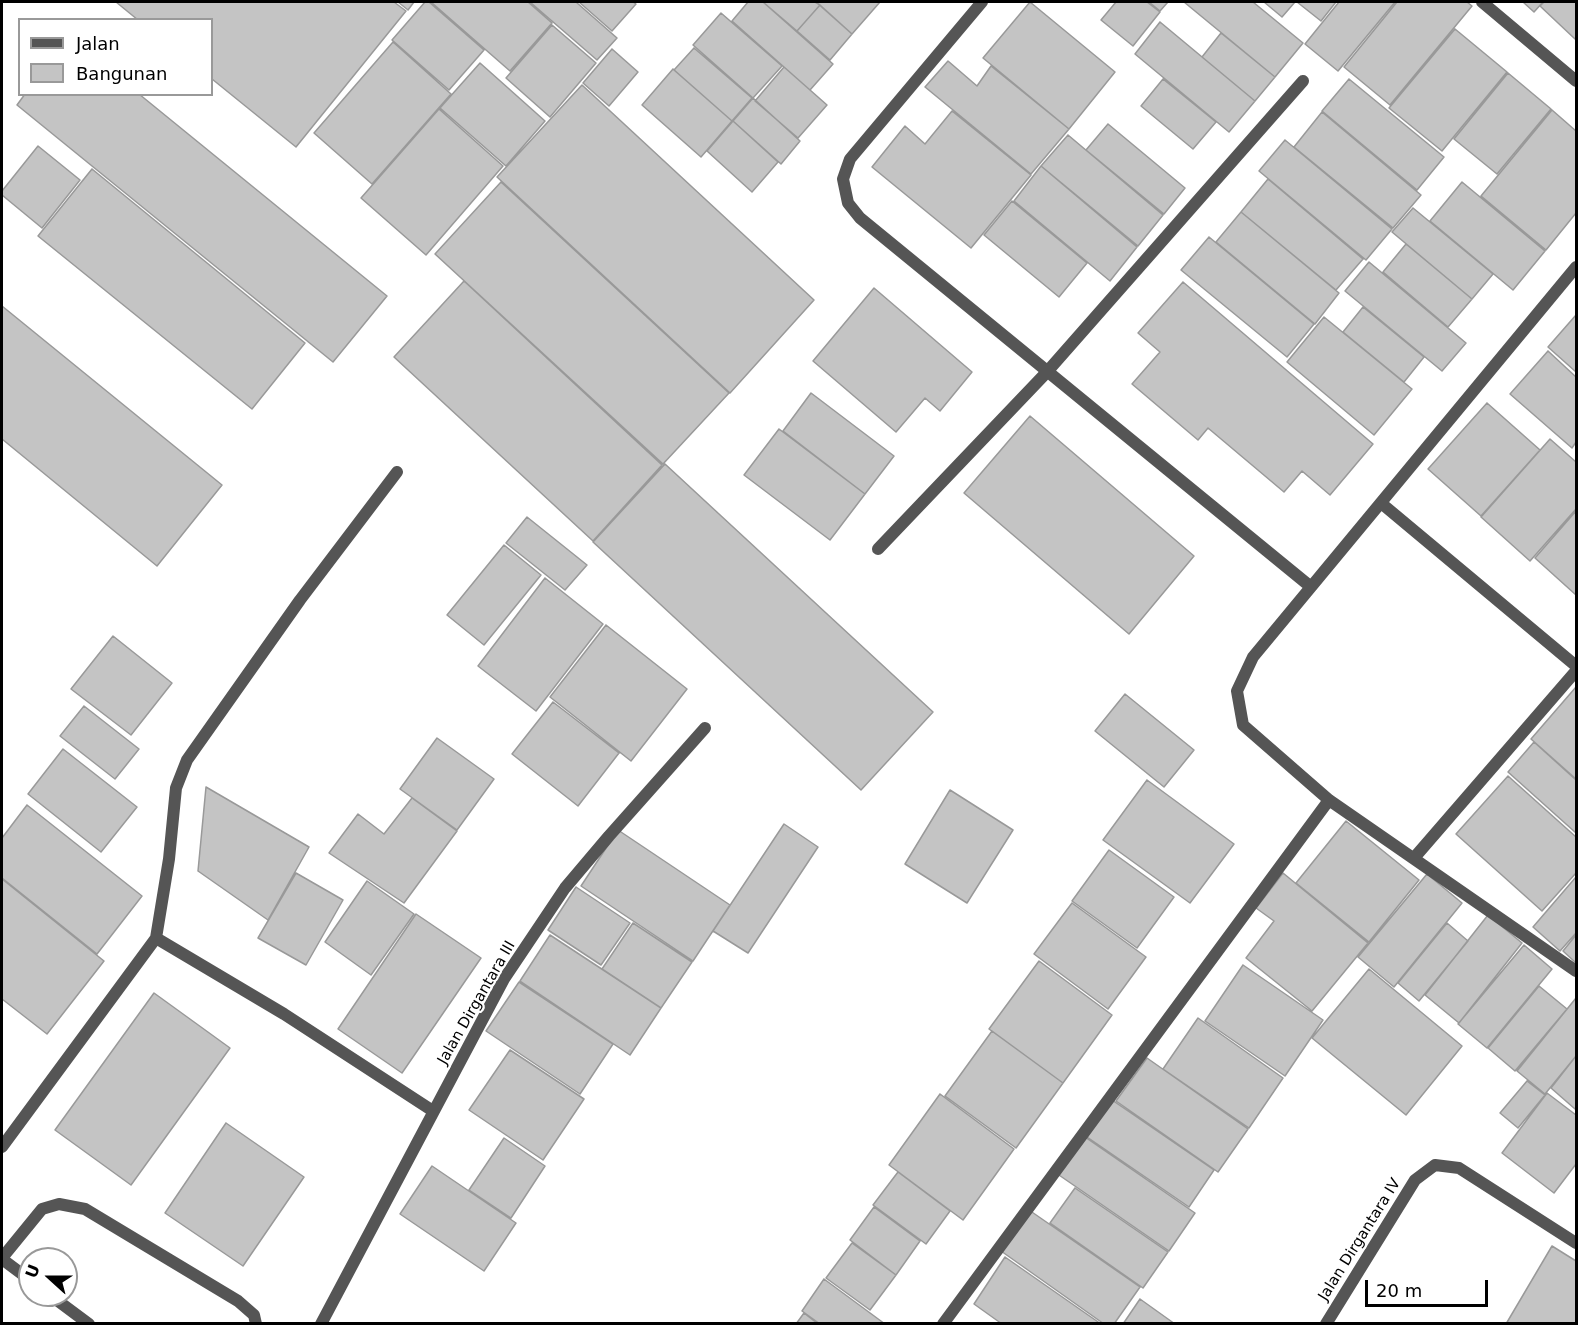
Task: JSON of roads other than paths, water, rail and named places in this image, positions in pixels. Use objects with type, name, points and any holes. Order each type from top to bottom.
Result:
[{"type":"street","points":[[982,2],[850,159],[843,179],[848,203],[860,219],[1311,587]]},
{"type":"street","points":[[1482,2],[1576,81]]},
{"type":"street","points":[[878,549],[1046,373],[1303,81]]},
{"type":"street","points":[[1576,267],[1253,657],[1237,691],[1243,725],[1329,800],[1576,971]]},
{"type":"street","points":[[2,1148],[156,938],[169,859],[176,788],[187,760],[300,600],[397,472]]},
{"type":"street","points":[[1381,503],[1576,666]]},
{"type":"street","points":[[1414,858],[1576,671]]},
{"type":"street","name":"Jalan Dirgantara III","points":[[321,1323],[504,980],[565,888],[705,728]]},
{"type":"street","points":[[943,1323],[1329,800]]},
{"type":"street","points":[[156,938],[284,1014],[434,1111]]},
{"type":"street","name":"Jalan Dirgantara IV","points":[[1326,1323],[1415,1180],[1436,1165],[1459,1168],[1576,1244]]},
{"type":"street","points":[[18,1271],[2,1259],[42,1209],[59,1204],[85,1209],[238,1301],[254,1316],[256,1323]]},
{"type":"street","points":[[67,1307],[89,1323]]}]
